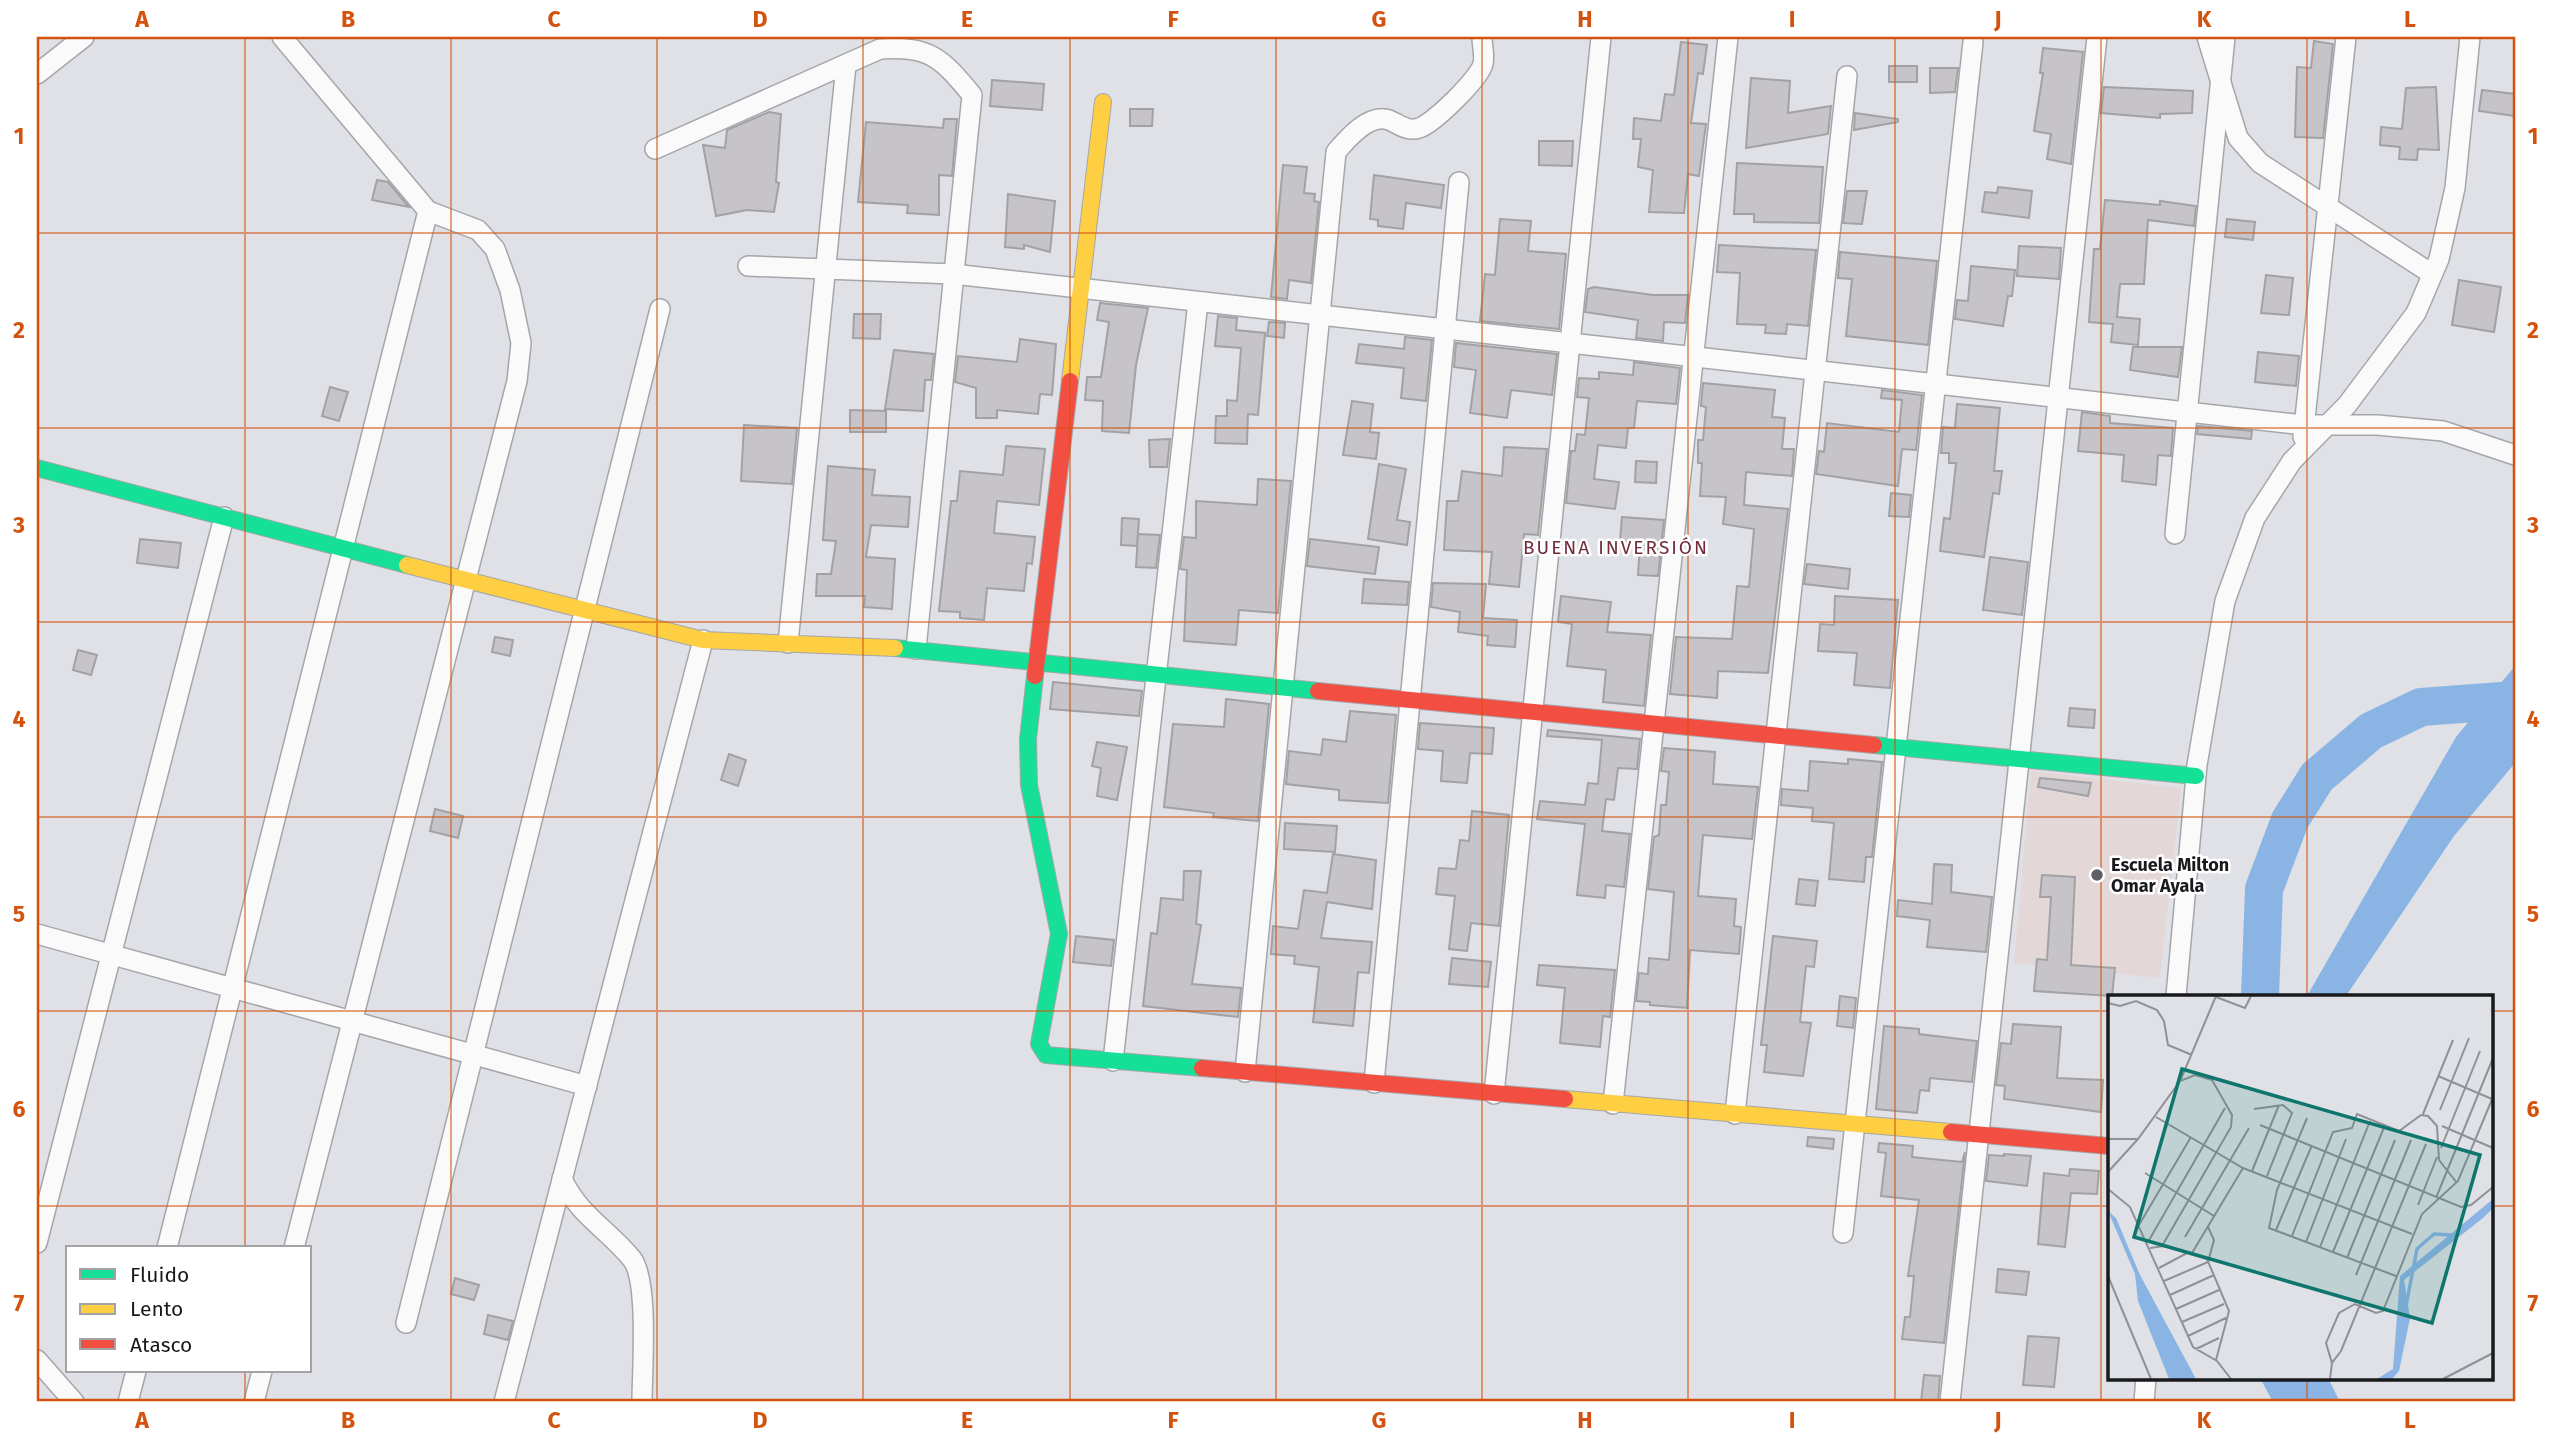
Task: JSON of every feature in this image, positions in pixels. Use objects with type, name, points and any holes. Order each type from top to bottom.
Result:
[{"type":"street","points":[[37,74],[84,37]]},
{"type":"street","points":[[282,37],[428,211],[478,230],[495,248],[510,290],[521,343],[517,381],[295,1246]]},
{"type":"street","points":[[1245,1072],[1336,152],[1351,134],[1376,120],[1386,119],[1404,128],[1416,130],[1432,123],[1477,76],[1483,64],[1482,37]]},
{"type":"street","points":[[1494,1094],[1601,37]]},
{"type":"street","points":[[1613,1104],[1728,37]]},
{"type":"street","points":[[1950,1402],[2097,37]]},
{"type":"street","points":[[2207,37],[2220,88],[2238,138],[2260,163],[2432,274]]},
{"type":"street","points":[[2175,534],[2225,37]]},
{"type":"street","points":[[2301,452],[2346,37]]},
{"type":"street","points":[[2176,995],[2196,776],[2225,601],[2255,518],[2301,452],[2361,387],[2416,313],[2432,274],[2455,188],[2470,37]]},
{"type":"street","points":[[1843,1233],[1973,42]]},
{"type":"street","points":[[655,149],[880,50],[907,48],[943,60],[972,95],[916,649]]},
{"type":"street","points":[[788,643],[846,65]]},
{"type":"street","points":[[1735,1114],[1847,76]]},
{"type":"street","points":[[1103,102],[1028,739],[1029,785],[1059,934],[1039,1044],[1046,1055],[2108,1146]]},
{"type":"street","points":[[1374,1083],[1459,182]]},
{"type":"street","points":[[168,1246],[428,211]]},
{"type":"street","points":[[748,265],[953,274],[2304,425],[2377,425],[2443,431],[2515,455]]},
{"type":"street","points":[[1113,1061],[1198,302]]},
{"type":"street","points":[[405,1323],[660,309]]},
{"type":"street","points":[[37,468],[704,640],[916,649],[1156,676],[2196,776]]},
{"type":"street","points":[[37,1243],[224,517]]},
{"type":"street","points":[[504,1402],[704,640]]},
{"type":"street","points":[[37,934],[587,1086]]},
{"type":"street","points":[[562,1179],[573,1202],[618,1243],[634,1262],[638,1272],[641,1281],[642,1402]]},
{"type":"street","points":[[37,1360],[75,1402]]},
{"type":"street","points":[[128,1402],[136,1372]]},
{"type":"street","points":[[254,1402],[262,1372]]},
{"type":"street","points":[[2144,1402],[2146,1380]]},
{"type":"shaded area","name":"Escuela Milton Omar Ayala","points":[[2031,771],[2181,788],[2160,978],[2014,963]]},
{"type":"water","points":[[2515,666],[2515,763],[2454,836],[2347,995],[2308,995],[2456,737]]},
{"type":"water","points":[[2261,1380],[2329,1380],[2340,1402],[2273,1402]]},
{"type":"building","points":[[2314,41],[2333,44],[2323,138],[2295,137],[2297,67],[2311,68]]},
{"type":"building","points":[[1681,42],[1707,45],[1703,74],[1698,73],[1691,123],[1706,124],[1699,176],[1688,174],[1684,213],[1649,212],[1653,170],[1638,167],[1641,139],[1633,139],[1634,118],[1661,121],[1665,94],[1674,95]]},
{"type":"building","points":[[2043,48],[2083,52],[2071,164],[2047,159],[2051,134],[2034,131],[2043,73],[2040,73]]},
{"type":"building","points":[[1889,66],[1917,66],[1917,82],[1889,82]]},
{"type":"building","points":[[1930,68],[1958,68],[1955,92],[1930,93]]},
{"type":"building","points":[[1751,78],[1790,81],[1788,113],[1831,106],[1828,134],[1746,148]]},
{"type":"building","points":[[992,80],[1044,84],[1042,110],[990,106]]},
{"type":"building","points":[[2104,87],[2193,91],[2192,113],[2160,114],[2160,118],[2101,113]]},
{"type":"building","points":[[2436,87],[2439,150],[2418,149],[2417,160],[2399,159],[2400,147],[2380,145],[2381,127],[2402,129],[2406,88]]},
{"type":"building","points":[[2482,90],[2515,94],[2515,116],[2479,111]]},
{"type":"building","points":[[1130,109],[1153,109],[1152,126],[1130,126]]},
{"type":"building","points":[[769,112],[781,114],[776,182],[779,183],[774,212],[747,210],[716,216],[703,145],[725,148],[727,130]]},
{"type":"building","points":[[1855,113],[1898,119],[1898,122],[1854,130]]},
{"type":"building","points":[[944,119],[957,119],[952,176],[939,175],[939,215],[907,213],[908,205],[858,202],[866,122],[943,128]]},
{"type":"building","points":[[1539,141],[1573,141],[1572,166],[1539,165]]},
{"type":"building","points":[[1737,163],[1823,167],[1819,223],[1754,222],[1754,214],[1734,214]]},
{"type":"building","points":[[1283,165],[1307,167],[1304,193],[1315,194],[1314,201],[1319,202],[1311,283],[1289,280],[1287,299],[1271,297]]},
{"type":"building","points":[[1374,175],[1444,185],[1441,208],[1406,203],[1403,229],[1378,226],[1378,220],[1370,219]]},
{"type":"building","points":[[377,180],[388,182],[409,207],[372,200]]},
{"type":"building","points":[[1998,187],[2032,191],[2029,218],[1982,212],[1985,192],[1997,193]]},
{"type":"building","points":[[1847,191],[1867,191],[1862,224],[1843,223]]},
{"type":"building","points":[[1008,194],[1055,201],[1050,252],[1024,245],[1024,249],[1005,247]]},
{"type":"building","points":[[2105,200],[2160,205],[2160,201],[2196,206],[2194,226],[2148,220],[2144,284],[2120,284],[2117,317],[2140,319],[2138,345],[2111,342],[2113,324],[2089,322],[2094,249],[2100,249]]},
{"type":"building","points":[[1500,219],[1531,221],[1528,251],[1566,254],[1559,329],[1480,321],[1485,274],[1495,275]]},
{"type":"building","points":[[2227,219],[2255,222],[2253,240],[2225,237]]},
{"type":"building","points":[[1719,245],[1816,250],[1808,326],[1787,324],[1786,334],[1765,333],[1766,325],[1737,324],[1740,273],[1717,272]]},
{"type":"building","points":[[2019,246],[2061,248],[2059,279],[2017,276]]},
{"type":"building","points":[[1840,252],[1937,261],[1928,345],[1846,336],[1852,279],[1838,278]]},
{"type":"building","points":[[1971,266],[2015,270],[2012,296],[2008,296],[2003,326],[1955,319],[1957,300],[1968,301]]},
{"type":"building","points":[[2266,275],[2293,278],[2289,315],[2261,313]]},
{"type":"building","points":[[2459,280],[2501,287],[2494,332],[2452,325]]},
{"type":"building","points":[[1594,287],[1653,295],[1688,295],[1685,323],[1664,322],[1663,341],[1636,338],[1638,320],[1585,312],[1588,289]]},
{"type":"building","points":[[1100,303],[1148,308],[1136,365],[1129,433],[1102,431],[1103,401],[1085,400],[1087,377],[1101,377],[1109,322],[1097,320]]},
{"type":"building","points":[[854,314],[881,314],[880,339],[853,338]]},
{"type":"building","points":[[1218,316],[1237,318],[1236,330],[1265,333],[1258,415],[1248,414],[1247,444],[1215,443],[1216,416],[1227,416],[1227,400],[1237,401],[1241,348],[1215,346]]},
{"type":"building","points":[[1269,322],[1285,323],[1284,338],[1267,336]]},
{"type":"building","points":[[1405,337],[1432,340],[1426,401],[1401,398],[1404,368],[1356,363],[1359,344],[1404,349]]},
{"type":"building","points":[[1020,339],[1056,344],[1052,395],[1040,394],[1038,414],[997,410],[997,418],[976,418],[976,388],[955,382],[958,356],[1017,362]]},
{"type":"building","points":[[1456,343],[1557,354],[1552,395],[1511,390],[1507,418],[1470,413],[1476,370],[1454,367]]},
{"type":"building","points":[[2133,347],[2182,347],[2178,377],[2130,370]]},
{"type":"building","points":[[894,350],[934,354],[931,380],[925,380],[923,411],[885,409]]},
{"type":"building","points":[[2258,352],[2299,356],[2296,386],[2255,382]]},
{"type":"building","points":[[1634,362],[1680,368],[1676,404],[1637,401],[1634,428],[1628,428],[1626,448],[1598,445],[1594,479],[1619,482],[1615,509],[1566,503],[1571,451],[1575,451],[1577,434],[1585,435],[1589,398],[1577,397],[1579,378],[1599,379],[1599,372],[1633,375]]},
{"type":"building","points":[[1703,383],[1775,390],[1772,417],[1785,418],[1782,449],[1794,449],[1792,476],[1746,472],[1744,505],[1788,509],[1768,673],[1718,671],[1717,698],[1670,694],[1676,637],[1732,639],[1737,586],[1749,587],[1754,529],[1723,524],[1726,497],[1700,496],[1702,463],[1698,463],[1698,440],[1703,440],[1706,407],[1701,406]]},
{"type":"building","points":[[330,387],[348,392],[339,421],[322,416]]},
{"type":"building","points":[[1882,390],[1922,395],[1916,450],[1902,449],[1898,486],[1816,474],[1819,451],[1824,452],[1827,423],[1899,432],[1902,400],[1881,398]]},
{"type":"building","points":[[1352,401],[1373,404],[1370,432],[1379,433],[1376,459],[1343,455]]},
{"type":"building","points":[[1957,404],[2000,408],[1994,471],[2002,471],[1999,494],[1993,493],[1984,557],[1940,551],[1944,518],[1950,519],[1956,463],[1949,463],[1949,453],[1941,453],[1943,427],[1955,428]]},
{"type":"building","points":[[850,410],[886,411],[886,432],[850,432]]},
{"type":"building","points":[[2082,412],[2110,416],[2110,423],[2173,428],[2171,456],[2158,455],[2156,485],[2122,481],[2124,455],[2078,451]]},
{"type":"building","points":[[744,425],[797,428],[792,484],[741,481]]},
{"type":"building","points":[[2198,426],[2252,431],[2251,439],[2197,434]]},
{"type":"building","points":[[1170,439],[1167,467],[1150,467],[1149,440]]},
{"type":"building","points":[[1006,446],[1045,449],[1039,505],[997,501],[994,533],[1035,537],[1032,564],[1027,563],[1024,591],[987,588],[984,620],[960,618],[960,612],[939,611],[951,501],[957,501],[960,471],[1003,475]]},
{"type":"building","points":[[1504,447],[1547,449],[1538,535],[1524,534],[1519,587],[1489,584],[1492,552],[1444,550],[1447,501],[1458,501],[1462,471],[1502,476]]},
{"type":"building","points":[[1636,461],[1657,462],[1656,483],[1635,482]]},
{"type":"building","points":[[1379,464],[1406,469],[1397,520],[1410,522],[1407,545],[1368,539]]},
{"type":"building","points":[[828,466],[875,470],[872,495],[910,497],[908,527],[871,525],[866,557],[895,559],[892,609],[864,607],[865,596],[816,596],[817,574],[831,574],[836,541],[823,540]]},
{"type":"building","points":[[1258,479],[1291,481],[1278,613],[1239,610],[1236,645],[1184,641],[1187,570],[1180,569],[1184,537],[1196,538],[1196,501],[1257,505]]},
{"type":"building","points":[[1891,493],[1911,495],[1909,517],[1889,516]]},
{"type":"building","points":[[1622,517],[1664,520],[1658,576],[1638,575],[1640,543],[1620,541]]},
{"type":"building","points":[[1122,518],[1139,519],[1137,546],[1121,545]]},
{"type":"building","points":[[1138,534],[1160,535],[1156,568],[1136,567]]},
{"type":"building","points":[[140,539],[181,543],[178,568],[137,563]]},
{"type":"building","points":[[1310,539],[1379,547],[1375,574],[1307,566]]},
{"type":"building","points":[[1990,557],[2028,562],[2022,615],[1983,610]]},
{"type":"building","points":[[1807,564],[1850,569],[1848,589],[1804,584]]},
{"type":"building","points":[[1364,579],[1409,582],[1407,605],[1362,603]]},
{"type":"building","points":[[1433,583],[1486,584],[1483,618],[1517,620],[1515,647],[1487,645],[1488,636],[1458,632],[1460,612],[1431,607]]},
{"type":"building","points":[[1561,596],[1611,602],[1607,632],[1651,635],[1644,706],[1603,702],[1606,670],[1567,666],[1572,624],[1558,622]]},
{"type":"building","points":[[1835,596],[1898,600],[1890,688],[1854,685],[1857,653],[1818,651],[1820,624],[1834,625]]},
{"type":"building","points":[[495,637],[513,640],[510,656],[492,652]]},
{"type":"building","points":[[78,650],[97,655],[91,675],[73,670]]},
{"type":"building","points":[[1053,682],[1142,691],[1139,716],[1050,709]]},
{"type":"building","points":[[1226,699],[1269,704],[1258,821],[1213,817],[1214,813],[1164,807],[1173,724],[1224,727]]},
{"type":"building","points":[[2070,708],[2095,710],[2094,728],[2068,726]]},
{"type":"building","points":[[1350,711],[1396,715],[1388,803],[1339,800],[1339,790],[1286,784],[1289,751],[1321,755],[1323,739],[1346,742]]},
{"type":"building","points":[[1420,723],[1494,728],[1492,754],[1470,753],[1467,783],[1441,781],[1443,751],[1418,749]]},
{"type":"building","points":[[1548,730],[1640,739],[1637,769],[1618,768],[1614,800],[1606,799],[1602,831],[1630,834],[1624,887],[1606,885],[1605,898],[1577,895],[1585,824],[1537,819],[1540,801],[1585,805],[1588,783],[1598,784],[1602,740],[1547,736]]},
{"type":"building","points":[[1097,742],[1127,747],[1117,800],[1097,796],[1101,768],[1092,766]]},
{"type":"building","points":[[1664,748],[1715,752],[1713,784],[1758,787],[1752,839],[1703,835],[1698,896],[1736,899],[1734,926],[1741,927],[1739,954],[1690,950],[1687,1008],[1636,1001],[1639,973],[1648,974],[1649,958],[1669,960],[1674,892],[1648,889],[1654,837],[1659,835],[1661,805],[1666,805],[1669,772],[1661,771]]},
{"type":"building","points":[[729,754],[746,760],[738,786],[721,780]]},
{"type":"building","points":[[1848,759],[1882,762],[1872,857],[1866,857],[1864,882],[1829,879],[1834,823],[1812,821],[1813,808],[1781,805],[1782,789],[1808,791],[1810,761],[1848,764]]},
{"type":"building","points":[[2040,778],[2091,783],[2088,796],[2038,787]]},
{"type":"building","points":[[435,809],[463,816],[458,838],[430,831]]},
{"type":"building","points":[[1472,811],[1509,815],[1499,926],[1471,923],[1467,951],[1449,949],[1455,896],[1436,894],[1439,868],[1456,869],[1460,840],[1469,841]]},
{"type":"building","points":[[1285,823],[1337,826],[1335,852],[1284,849]]},
{"type":"building","points":[[1333,854],[1376,860],[1372,909],[1327,902],[1321,938],[1372,942],[1369,973],[1358,972],[1353,1026],[1313,1022],[1319,967],[1294,964],[1295,956],[1271,954],[1273,926],[1298,929],[1304,890],[1327,893]]},
{"type":"building","points":[[1934,864],[1952,865],[1951,892],[1992,897],[1986,952],[1927,947],[1930,920],[1897,916],[1898,900],[1932,904]]},
{"type":"building","points":[[1184,871],[1201,871],[1196,924],[1201,925],[1192,984],[1241,988],[1238,1017],[1143,1006],[1151,933],[1157,934],[1161,898],[1183,900]]},
{"type":"building","points":[[2042,875],[2075,877],[2071,965],[2115,968],[2112,995],[2034,991],[2037,959],[2047,960],[2051,897],[2040,897]]},
{"type":"building","points":[[1799,879],[1818,881],[1815,906],[1796,904]]},
{"type":"building","points":[[1076,936],[1114,940],[1111,966],[1073,962]]},
{"type":"building","points":[[1773,936],[1817,941],[1814,967],[1806,966],[1800,1022],[1811,1023],[1803,1076],[1764,1072],[1767,1045],[1761,1045]]},
{"type":"building","points":[[1452,958],[1491,962],[1488,987],[1449,984]]},
{"type":"building","points":[[1539,965],[1615,970],[1610,1017],[1603,1016],[1600,1047],[1560,1043],[1565,988],[1537,985]]},
{"type":"building","points":[[1840,996],[1856,998],[1853,1028],[1837,1026]]},
{"type":"building","points":[[2013,1024],[2061,1027],[2057,1078],[2103,1080],[2101,1112],[2004,1099],[2005,1086],[1996,1085],[2001,1043],[2011,1044]]},
{"type":"building","points":[[1884,1026],[1919,1029],[1919,1034],[1977,1041],[1972,1082],[1930,1078],[1929,1091],[1920,1090],[1917,1113],[1876,1109]]},
{"type":"building","points":[[1808,1137],[1834,1139],[1833,1149],[1807,1146]]},
{"type":"building","points":[[1879,1143],[1913,1146],[1912,1157],[1962,1162],[1965,1152],[1944,1343],[1902,1339],[1905,1317],[1910,1317],[1914,1276],[1908,1276],[1919,1200],[1881,1196],[1886,1153],[1878,1152]]},
{"type":"building","points":[[1989,1155],[2031,1156],[2027,1186],[1986,1181]]},
{"type":"building","points":[[2070,1169],[2099,1171],[2097,1194],[2071,1193],[2065,1247],[2038,1244],[2044,1173],[2069,1176]]},
{"type":"building","points":[[1998,1269],[2029,1272],[2026,1295],[1996,1292]]},
{"type":"building","points":[[455,1278],[479,1285],[474,1300],[451,1294]]},
{"type":"building","points":[[488,1315],[513,1321],[508,1340],[484,1334]]},
{"type":"building","points":[[2028,1336],[2059,1338],[2054,1387],[2023,1385]]},
{"type":"building","points":[[1924,1375],[1940,1376],[1938,1402],[1921,1402]]},
{"type":"waterway","points":[[2260,995],[2264,889],[2290,820],[2317,777],[2371,731],[2421,707],[2515,700]]},
{"type":"traffic: fast","points":[[37,468],[407,565]]},
{"type":"traffic: fast","points":[[895,648],[1318,691]]},
{"type":"traffic: fast","points":[[1035,676],[1028,739],[1029,785],[1059,934],[1039,1044],[1046,1055],[1202,1068]]},
{"type":"traffic: fast","points":[[1874,745],[2196,776]]},
{"type":"traffic: slow","points":[[1070,381],[1103,102]]},
{"type":"traffic: slow","points":[[407,565],[703,640],[895,648]]},
{"type":"traffic: slow","points":[[1565,1099],[1951,1132]]},
{"type":"traffic: jam","points":[[1035,676],[1070,381]]},
{"type":"traffic: jam","points":[[1318,691],[1874,745]]},
{"type":"traffic: jam","points":[[1202,1068],[1565,1099]]},
{"type":"traffic: jam","points":[[1951,1132],[2108,1146]]},
{"type":"place","name":"Escuela Milton Omar Ayala","points":[[2097,875]]},
{"type":"district","name":"BUENA INVERSIÓN","points":[[1616,547]]}]
